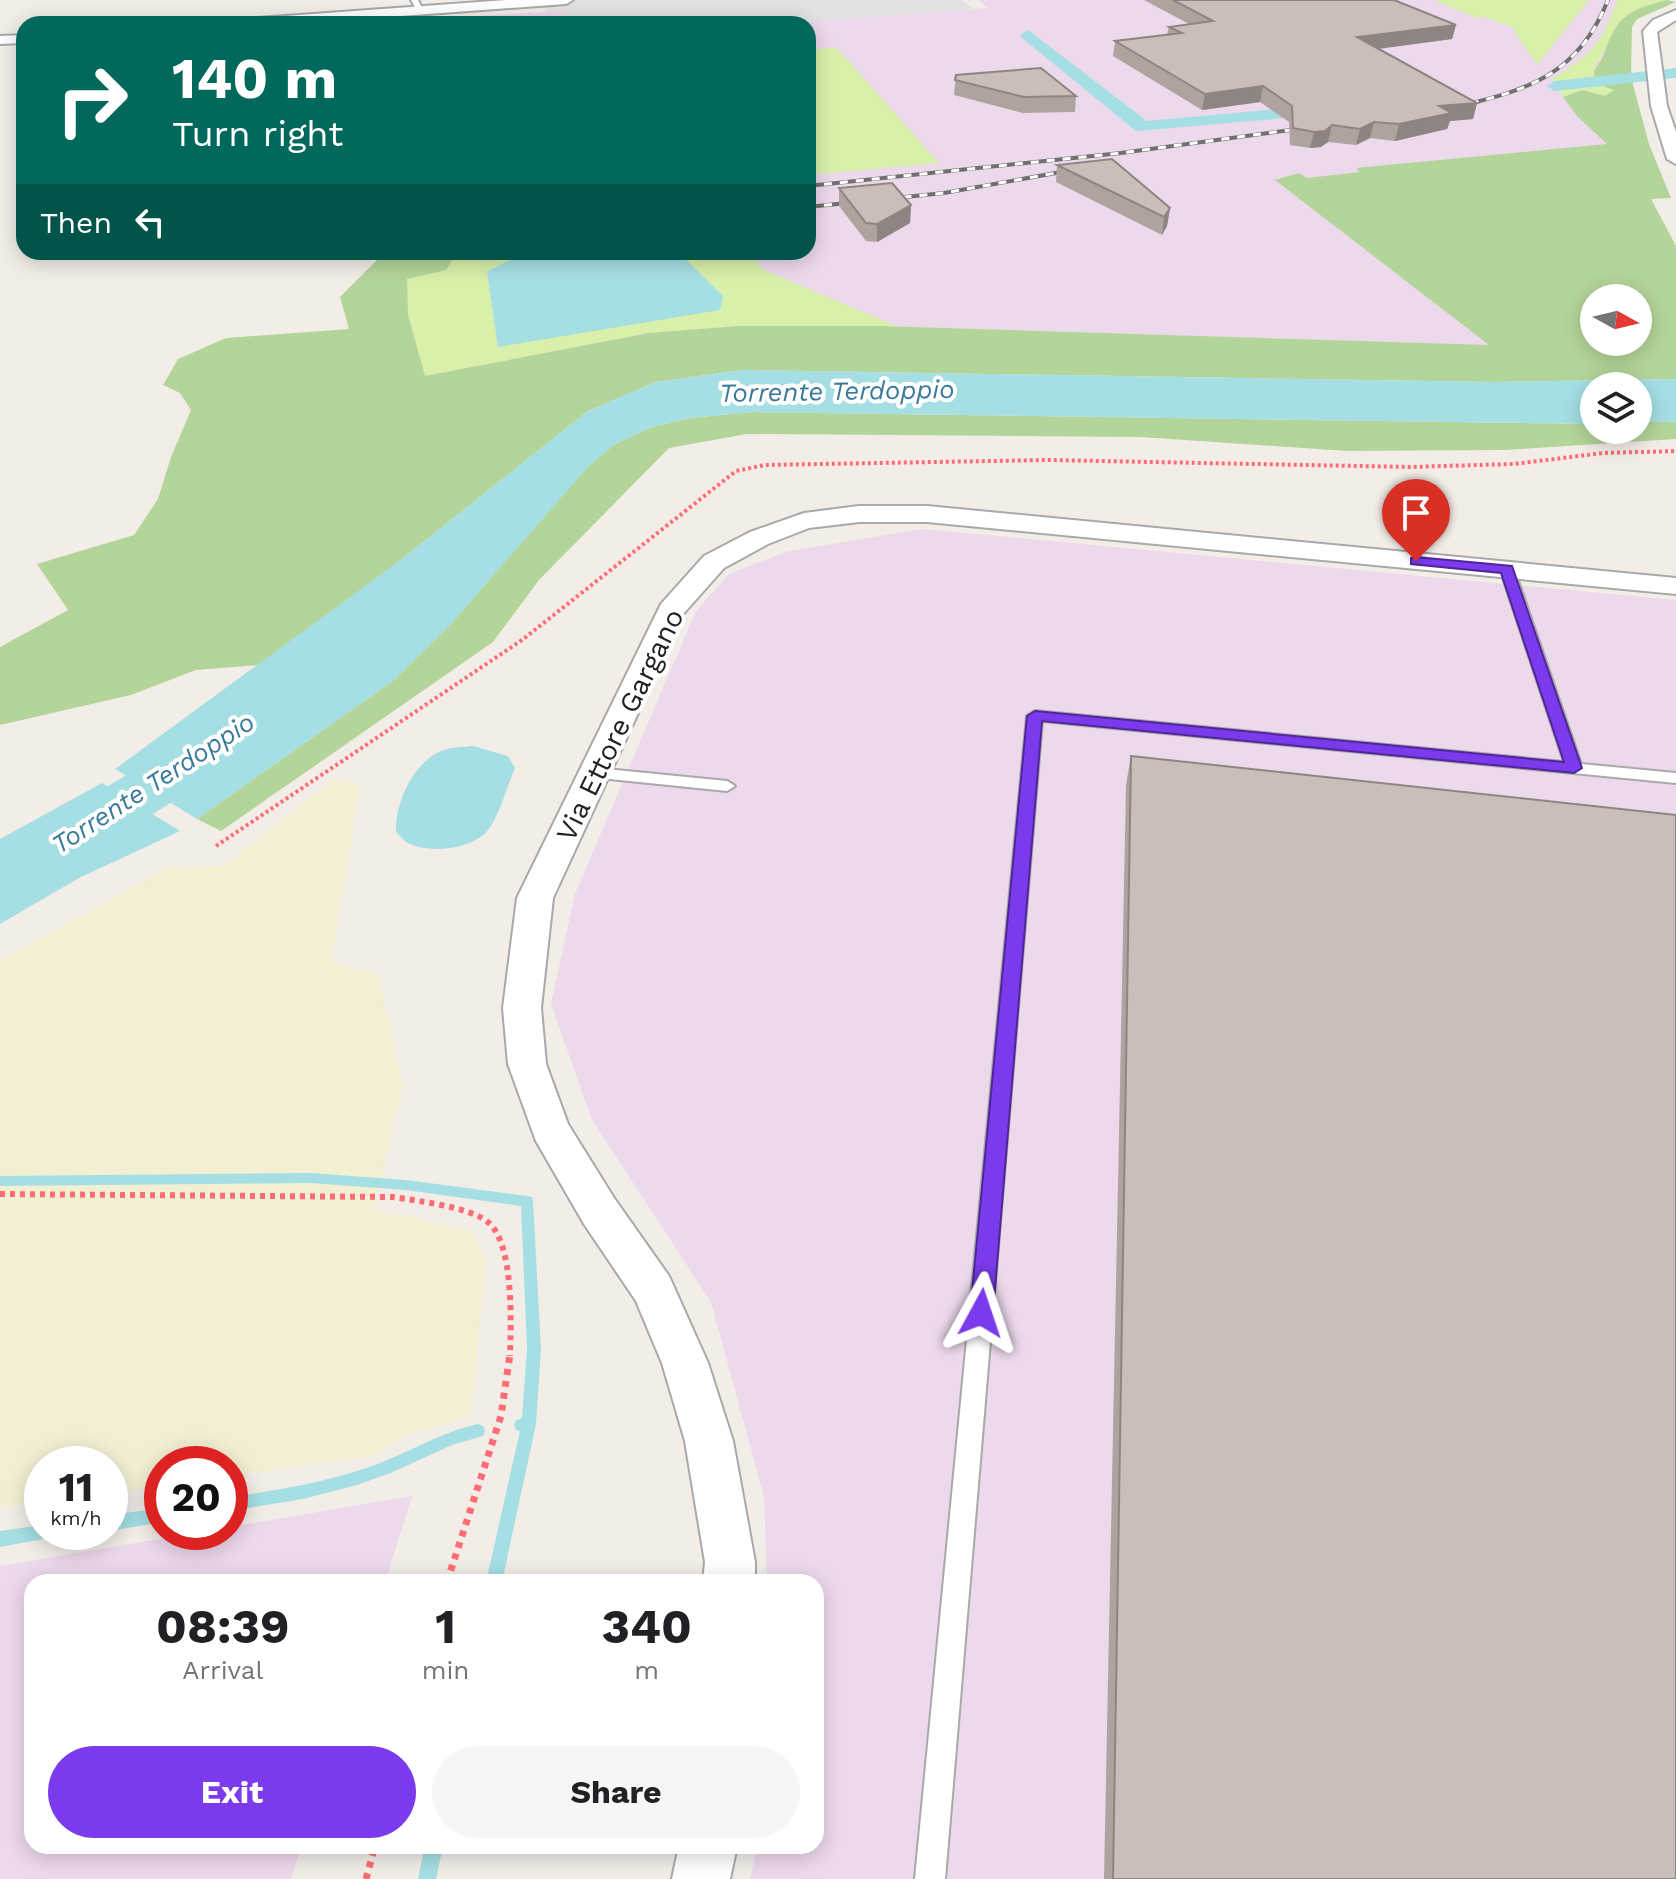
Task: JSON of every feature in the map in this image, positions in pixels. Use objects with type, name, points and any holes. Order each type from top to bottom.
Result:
[{"type":"street","points":[[383,16],[417,5],[566,0]]},
{"type":"street","points":[[1676,14],[1650,31],[1659,106],[1676,159]]},
{"type":"street","name":"Via Ettore Gargano","points":[[729,1574],[730,1562],[709,1441],[685,1363],[653,1290],[599,1211],[550,1129],[527,1064],[522,1008],[535,898],[671,610],[714,562],[759,538],[804,521],[859,514],[927,514],[1676,586]]},
{"type":"street","points":[[701,1879],[706,1854]]},
{"type":"lane","points":[[1507,569],[1574,768]]},
{"type":"lane","points":[[930,1879],[1035,716],[1676,778]]},
{"type":"lane","points":[[596,773],[727,786]]},
{"type":"path","points":[[0,1194],[393,1197],[449,1206],[489,1222],[505,1247],[510,1353],[501,1416],[449,1574]]},
{"type":"path","points":[[366,1879],[373,1854]]},
{"type":"shaded area","points":[[541,0],[962,0],[973,9],[816,21],[816,16],[567,16],[564,11],[546,12]]},
{"type":"shaded area","points":[[979,0],[1667,0],[1623,15],[1642,182],[1676,246],[1658,351],[1652,351],[1652,284],[1580,284],[1580,348],[882,326],[737,326],[649,333],[388,383],[378,260],[816,260],[816,21],[988,8]]},
{"type":"shaded area","points":[[564,11],[567,16],[474,16]]},
{"type":"shaded area","points":[[922,529],[1676,600],[1676,1879],[750,1879],[755,1854],[824,1854],[824,1574],[767,1574],[764,1497],[711,1302],[592,1120],[551,1004],[575,894],[696,611],[729,574],[785,552]]},
{"type":"shaded area","points":[[334,779],[360,784],[331,963],[378,975],[403,1085],[374,1209],[473,1232],[486,1262],[471,1417],[409,1433],[372,1456],[248,1473],[248,1446],[144,1446],[144,1488],[128,1491],[128,1446],[24,1446],[24,1505],[0,1508],[0,961],[169,867],[224,866]]},
{"type":"shaded area","points":[[412,1496],[388,1574],[24,1574],[24,1854],[299,1854],[291,1879],[0,1879],[0,1566],[95,1550],[128,1550],[128,1544],[144,1542],[144,1550],[248,1550],[248,1524]]},
{"type":"green space","points":[[1434,0],[1589,0],[1537,65],[1513,30],[1516,28],[1477,15],[1482,20]]},
{"type":"green space","points":[[1617,0],[1667,0],[1634,11],[1618,24],[1593,69],[1615,89],[1605,96],[1582,90],[1563,97],[1552,79],[1594,47],[1607,27]]},
{"type":"green space","points":[[1667,0],[1676,2],[1637,19],[1632,27],[1631,77],[1649,144],[1671,198],[1651,199],[1676,246],[1676,379],[1652,379],[1652,372],[1580,372],[1580,381],[1494,382],[743,370],[656,382],[588,411],[398,562],[260,665],[196,670],[131,695],[0,725],[0,647],[68,610],[37,564],[134,535],[158,499],[171,457],[191,410],[180,393],[163,385],[178,359],[226,338],[349,329],[340,297],[377,260],[453,260],[446,270],[407,279],[408,315],[425,376],[649,333],[737,326],[882,326],[1489,345],[1275,180],[1299,173],[1307,178],[1360,172],[1356,168],[1607,144],[1577,116],[1563,97],[1582,90],[1605,96],[1614,90],[1595,83],[1595,69],[1614,31],[1626,16]]},
{"type":"green space","points":[[836,47],[939,163],[816,174],[816,49]]},
{"type":"green space","points":[[453,260],[512,260],[487,272],[498,347],[663,260],[755,260],[764,270],[896,326],[737,326],[649,333],[425,376],[408,315],[406,278],[446,270]]},
{"type":"green space","points":[[752,412],[1580,424],[1580,444],[1598,444],[1505,450],[1347,451],[1141,437],[747,434],[669,448],[539,580],[493,642],[221,831],[197,819],[394,680],[450,625],[588,466],[615,444],[652,427],[690,418]]},
{"type":"green space","points":[[1652,422],[1676,422],[1676,439],[1652,441]]},
{"type":"water","points":[[511,260],[686,260],[723,296],[720,310],[498,347],[487,271]]},
{"type":"water","points":[[743,370],[1494,382],[1580,381],[1580,424],[752,412],[690,418],[652,427],[615,444],[588,467],[450,625],[394,680],[197,819],[115,769],[398,562],[588,411],[656,382]]},
{"type":"water","points":[[1652,379],[1676,379],[1676,422],[1652,422]]},
{"type":"water","points":[[473,746],[508,756],[515,768],[491,826],[476,840],[454,847],[431,849],[406,842],[396,832],[396,821],[402,797],[414,774],[441,751]]},
{"type":"water","points":[[102,783],[180,831],[79,878],[0,924],[0,839]]},
{"type":"building","points":[[1173,0],[1394,0],[1456,25],[1357,37],[1477,103],[1439,106],[1452,113],[1399,124],[1374,122],[1360,129],[1332,125],[1325,131],[1314,132],[1293,128],[1292,106],[1263,86],[1205,94],[1115,41],[1182,33],[1169,27],[1213,21]]},
{"type":"building","points":[[1041,68],[1076,96],[1024,97],[955,80],[956,75]]},
{"type":"building","points":[[1112,159],[1170,208],[1164,217],[1057,165]]},
{"type":"building","points":[[892,183],[911,205],[877,224],[866,223],[839,188]]},
{"type":"building","points":[[1131,756],[1676,815],[1676,1879],[1113,1879]]},
{"type":"waterway","points":[[1028,35],[1143,127],[1331,109]]},
{"type":"waterway","points":[[1555,86],[1676,73]]},
{"type":"waterway","name":"Torrente Terdoppio","points":[[0,880],[227,741]]},
{"type":"waterway","points":[[0,1181],[311,1178],[406,1185],[527,1201],[534,1349],[529,1424]]},
{"type":"waterway","points":[[496,1574],[529,1424]]},
{"type":"waterway","points":[[521,1425],[529,1424]]},
{"type":"waterway","points":[[248,1501],[303,1492],[357,1478],[438,1443],[478,1431]]},
{"type":"waterway","points":[[128,1520],[144,1518]]},
{"type":"waterway","points":[[0,1539],[24,1536]]},
{"type":"waterway","points":[[427,1879],[432,1854]]},
{"type":"railway","points":[[1455,107],[1506,94],[1548,75],[1582,46],[1608,0]]},
{"type":"railway","points":[[816,185],[1121,153],[1312,127]]},
{"type":"railway","points":[[816,206],[944,193],[1078,169]]},
{"type":"route","points":[[981,1313],[1035,716],[1574,768],[1507,569],[1416,561]]}]
